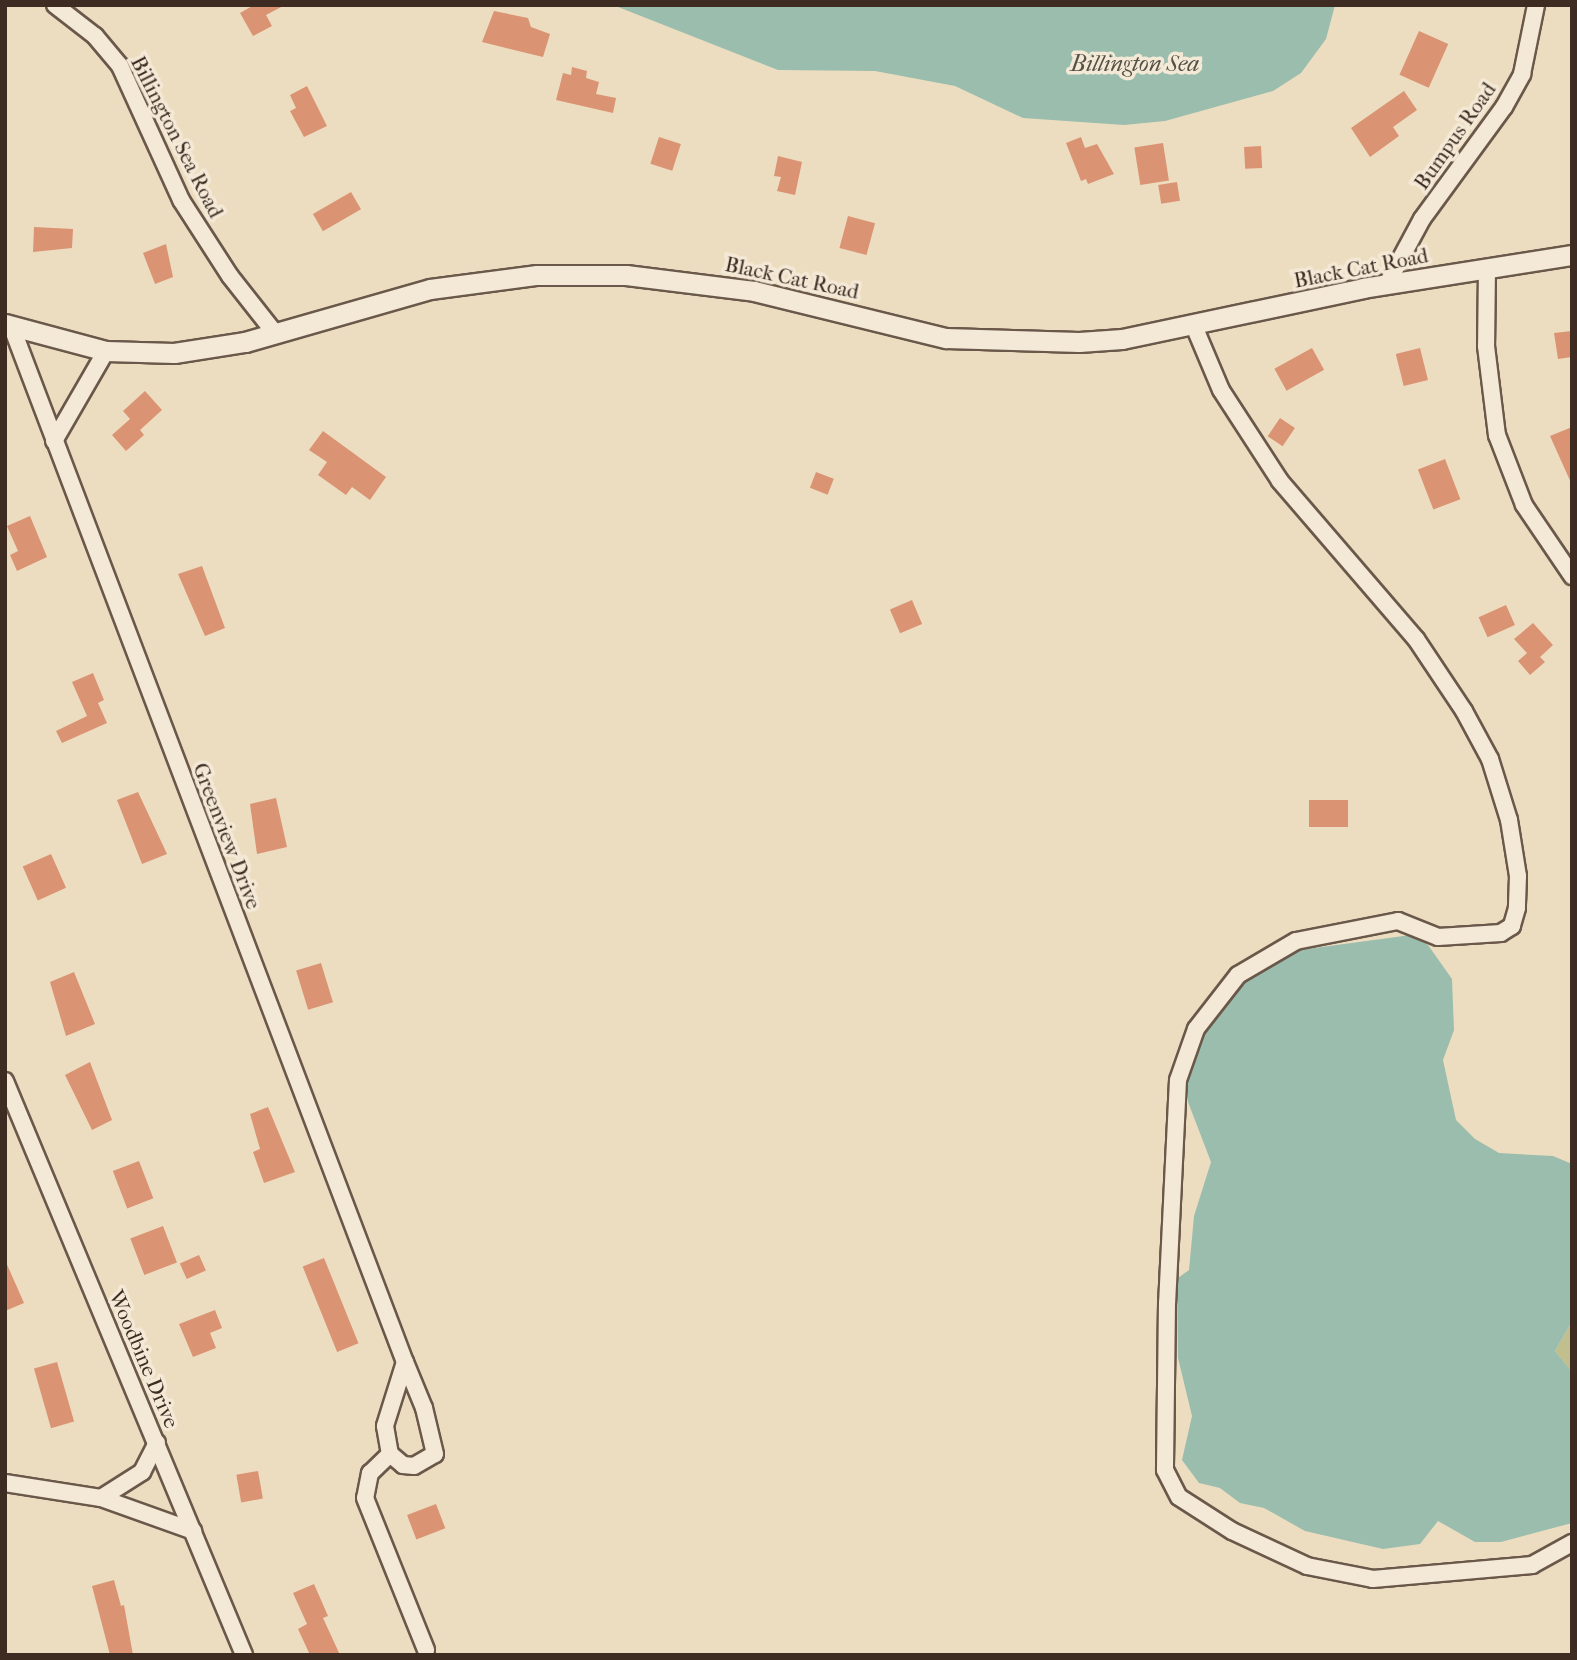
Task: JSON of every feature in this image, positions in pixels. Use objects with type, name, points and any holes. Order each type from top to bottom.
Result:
[{"type":"street","name":"Billington Sea Road","points":[[55,5],[95,36],[120,66],[181,200],[230,276],[274,332]]},
{"type":"street","name":"Bumpus Road","points":[[1387,284],[1422,219],[1504,107],[1522,74],[1536,5]]},
{"type":"street","name":"Black Cat Road","points":[[8,324],[106,351],[174,353],[274,332],[430,289],[537,275],[586,275],[664,278],[754,291],[946,338],[998,342],[1122,339],[1387,284],[1572,255]]},
{"type":"street","points":[[1487,268],[1486,346],[1497,435],[1524,505],[1572,576]]},
{"type":"street","name":"Greenview Drive","points":[[8,324],[424,1408],[435,1454],[414,1466],[403,1465],[390,1454]]},
{"type":"street","points":[[1194,326],[1221,390],[1280,481],[1416,639],[1464,711],[1490,759],[1509,820],[1518,876],[1517,908],[1512,926],[1501,933],[1438,937],[1398,921],[1296,941],[1238,975],[1196,1029],[1178,1080],[1167,1303],[1165,1470],[1179,1497],[1232,1531],[1307,1566],[1373,1578],[1532,1565],[1572,1543]]},
{"type":"street","points":[[54,441],[106,351]]},
{"type":"street","name":"Woodbine Drive","points":[[5,1081],[244,1655]]},
{"type":"street","points":[[405,1362],[384,1426],[390,1454],[370,1473],[365,1497],[426,1650]]},
{"type":"street","points":[[101,1497],[142,1472],[157,1443]]},
{"type":"street","points":[[5,1483],[101,1497],[193,1531]]},
{"type":"shaded area","points":[[1572,1321],[1572,1372],[1555,1351]]},
{"type":"water","name":"Billington Sea","points":[[613,5],[1335,5],[1326,39],[1301,73],[1273,91],[1165,121],[1124,125],[1023,118],[955,86],[875,71],[778,70]]},
{"type":"water","points":[[1411,935],[1428,945],[1452,979],[1454,1030],[1443,1060],[1456,1120],[1475,1139],[1499,1153],[1553,1156],[1572,1164],[1572,1321],[1555,1351],[1572,1372],[1572,1523],[1501,1542],[1475,1542],[1438,1521],[1420,1544],[1383,1549],[1305,1531],[1264,1508],[1240,1503],[1220,1488],[1199,1483],[1182,1460],[1192,1416],[1178,1358],[1178,1278],[1189,1270],[1194,1216],[1211,1162],[1188,1102],[1187,1067],[1196,1035],[1221,1000],[1252,974],[1292,951]]},
{"type":"building","points":[[254,5],[285,5],[266,15],[272,26],[253,36],[240,13]]},
{"type":"building","points":[[494,11],[528,18],[531,27],[550,34],[543,57],[482,42]]},
{"type":"building","points":[[1419,31],[1448,44],[1429,88],[1399,75]]},
{"type":"building","points":[[572,67],[587,71],[586,78],[599,82],[596,94],[616,98],[613,113],[556,100],[563,73],[571,75]]},
{"type":"building","points":[[307,86],[327,126],[304,137],[290,111],[296,108],[290,95]]},
{"type":"building","points":[[1404,91],[1417,110],[1393,127],[1399,136],[1370,157],[1351,128]]},
{"type":"building","points":[[659,137],[681,144],[672,171],[650,164]]},
{"type":"building","points":[[1081,137],[1085,148],[1097,144],[1114,174],[1088,184],[1086,179],[1081,181],[1066,143]]},
{"type":"building","points":[[1163,143],[1169,181],[1140,185],[1134,148]]},
{"type":"building","points":[[1261,146],[1262,168],[1245,169],[1244,147]]},
{"type":"building","points":[[778,156],[802,162],[795,195],[777,191],[781,177],[774,176]]},
{"type":"building","points":[[1177,182],[1180,201],[1161,204],[1158,185]]},
{"type":"building","points":[[351,192],[361,209],[323,231],[313,214]]},
{"type":"building","points":[[848,216],[875,223],[867,255],[839,248]]},
{"type":"building","points":[[34,227],[73,229],[72,248],[33,252]]},
{"type":"building","points":[[166,244],[173,277],[155,284],[143,253]]},
{"type":"building","points":[[1572,331],[1572,357],[1558,359],[1554,333]]},
{"type":"building","points":[[1312,348],[1324,370],[1287,391],[1274,369]]},
{"type":"building","points":[[1420,348],[1428,380],[1404,386],[1396,354]]},
{"type":"building","points":[[145,391],[162,410],[140,430],[144,435],[126,451],[112,435],[130,419],[123,411]]},
{"type":"building","points":[[1280,418],[1295,428],[1283,446],[1268,436]]},
{"type":"building","points":[[1572,427],[1572,485],[1550,436]]},
{"type":"building","points":[[323,431],[386,477],[370,500],[352,487],[346,495],[318,475],[327,462],[309,450]]},
{"type":"building","points":[[1445,459],[1460,499],[1433,510],[1418,469]]},
{"type":"building","points":[[816,472],[834,479],[828,495],[810,488]]},
{"type":"building","points":[[30,516],[47,557],[17,571],[10,555],[18,551],[7,526]]},
{"type":"building","points":[[202,566],[225,628],[205,636],[178,574]]},
{"type":"building","points":[[912,600],[922,624],[900,633],[890,609]]},
{"type":"building","points":[[1506,605],[1515,625],[1488,637],[1479,617]]},
{"type":"building","points":[[1533,623],[1553,645],[1540,657],[1545,662],[1530,675],[1518,661],[1527,653],[1514,639]]},
{"type":"building","points":[[93,673],[104,700],[98,703],[107,723],[62,743],[56,731],[87,716],[72,682]]},
{"type":"building","points":[[138,792],[167,854],[142,864],[117,800]]},
{"type":"building","points":[[276,798],[287,847],[257,854],[250,804]]},
{"type":"building","points":[[1309,800],[1348,800],[1348,827],[1309,827]]},
{"type":"building","points":[[51,854],[66,888],[38,900],[23,867]]},
{"type":"building","points":[[321,963],[333,1002],[308,1010],[296,971]]},
{"type":"building","points":[[74,972],[95,1024],[66,1036],[50,982]]},
{"type":"building","points":[[90,1062],[112,1120],[92,1130],[65,1075]]},
{"type":"building","points":[[268,1107],[295,1172],[264,1183],[253,1152],[260,1149],[250,1114]]},
{"type":"building","points":[[139,1161],[153,1198],[127,1208],[113,1171]]},
{"type":"building","points":[[163,1226],[177,1262],[144,1275],[130,1239]]},
{"type":"building","points":[[199,1255],[206,1271],[187,1279],[180,1264]]},
{"type":"building","points":[[324,1258],[358,1343],[337,1352],[303,1267]]},
{"type":"building","points":[[5,1260],[24,1303],[5,1311]]},
{"type":"building","points":[[215,1310],[222,1328],[210,1333],[216,1348],[193,1357],[179,1324]]},
{"type":"building","points":[[57,1362],[74,1422],[51,1428],[34,1369]]},
{"type":"building","points":[[258,1471],[263,1499],[241,1502],[236,1475]]},
{"type":"building","points":[[436,1504],[445,1528],[416,1539],[407,1515]]},
{"type":"building","points":[[114,1580],[121,1606],[124,1605],[133,1655],[110,1655],[92,1586]]},
{"type":"building","points":[[314,1584],[328,1616],[323,1618],[340,1655],[310,1655],[298,1629],[307,1624],[293,1593]]}]
